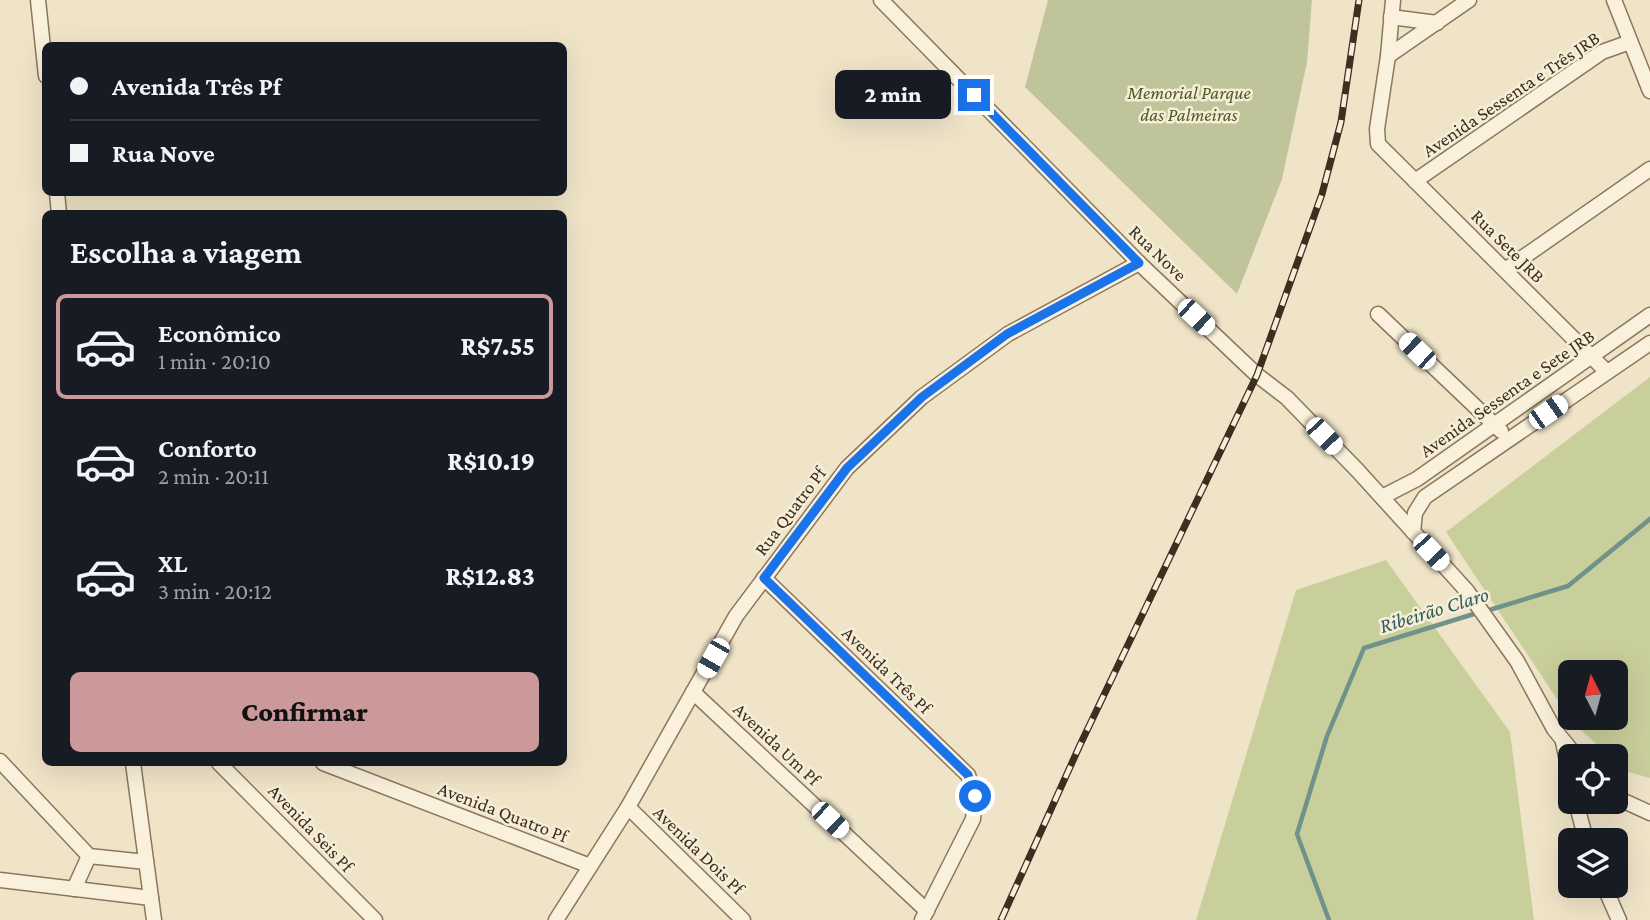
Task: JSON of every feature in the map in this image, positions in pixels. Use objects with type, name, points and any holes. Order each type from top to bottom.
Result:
[{"type":"street","points":[[38,0],[42,42]]},
{"type":"street","name":"Rua Nove","points":[[881,0],[1139,263],[1257,374],[1294,405],[1382,496],[1467,591],[1494,626],[1563,740]]},
{"type":"street","points":[[1388,56],[1392,0]]},
{"type":"street","points":[[1388,56],[1469,0]]},
{"type":"street","points":[[1614,0],[1650,91]]},
{"type":"street","points":[[1391,17],[1437,23]]},
{"type":"street","name":"Avenida Sessenta e Três JRB","points":[[1415,181],[1602,52],[1630,42]]},
{"type":"street","name":"Rua Sete JRB","points":[[1388,56],[1377,129],[1377,140],[1381,148],[1607,372]]},
{"type":"street","points":[[1504,270],[1650,169]]},
{"type":"street","name":"Rua Quatro Pf","points":[[556,920],[628,807],[736,617],[847,468],[922,397],[1007,334],[1139,263]]},
{"type":"street","points":[[1378,314],[1508,439]]},
{"type":"street","name":"Avenida Sessenta e Sete JRB","points":[[1382,496],[1417,479],[1650,315]]},
{"type":"street","points":[[1413,532],[1415,513],[1425,497],[1650,343]]},
{"type":"street","name":"Avenida Três Pf","points":[[764,578],[968,775],[975,796],[973,819],[924,916]]},
{"type":"street","name":"Avenida Um Pf","points":[[693,692],[924,916]]},
{"type":"street","points":[[1563,740],[1566,744]]},
{"type":"street","points":[[1563,740],[1564,744]]},
{"type":"street","points":[[0,761],[89,856],[146,862]]},
{"type":"street","points":[[133,766],[154,920]]},
{"type":"street","name":"Avenida Quatro Pf","points":[[331,766],[590,866]]},
{"type":"street","name":"Avenida Seis Pf","points":[[234,768],[374,920]]},
{"type":"street","points":[[1628,803],[1650,813]]},
{"type":"street","name":"Avenida Dois Pf","points":[[628,807],[743,920]]},
{"type":"street","points":[[74,889],[89,856]]},
{"type":"street","points":[[0,880],[151,898]]},
{"type":"street","points":[[1609,898],[1619,920]]},
{"type":"green space","name":"Memorial Parque das Palmeiras","points":[[1048,0],[1312,0],[1307,62],[1282,179],[1237,294],[1025,87]]},
{"type":"green space","points":[[1650,377],[1650,778],[1628,772],[1628,744],[1597,744],[1581,730],[1628,730],[1628,660],[1558,660],[1558,700],[1446,532]]},
{"type":"green space","points":[[1386,560],[1510,732],[1534,920],[1196,920],[1296,590]]},
{"type":"waterway","name":"Ribeirão Claro","points":[[1486,611],[1568,586],[1650,519]]},
{"type":"waterway","name":"Ribeirão Claro","points":[[1329,920],[1297,834],[1327,736],[1364,648],[1477,613]]},
{"type":"railway","points":[[1001,920],[1080,745],[1257,375],[1322,194],[1341,122],[1359,0]]},
{"type":"route","points":[[974,95],[1139,263],[1007,334],[922,397],[847,468],[764,578],[968,775],[975,796]]}]
